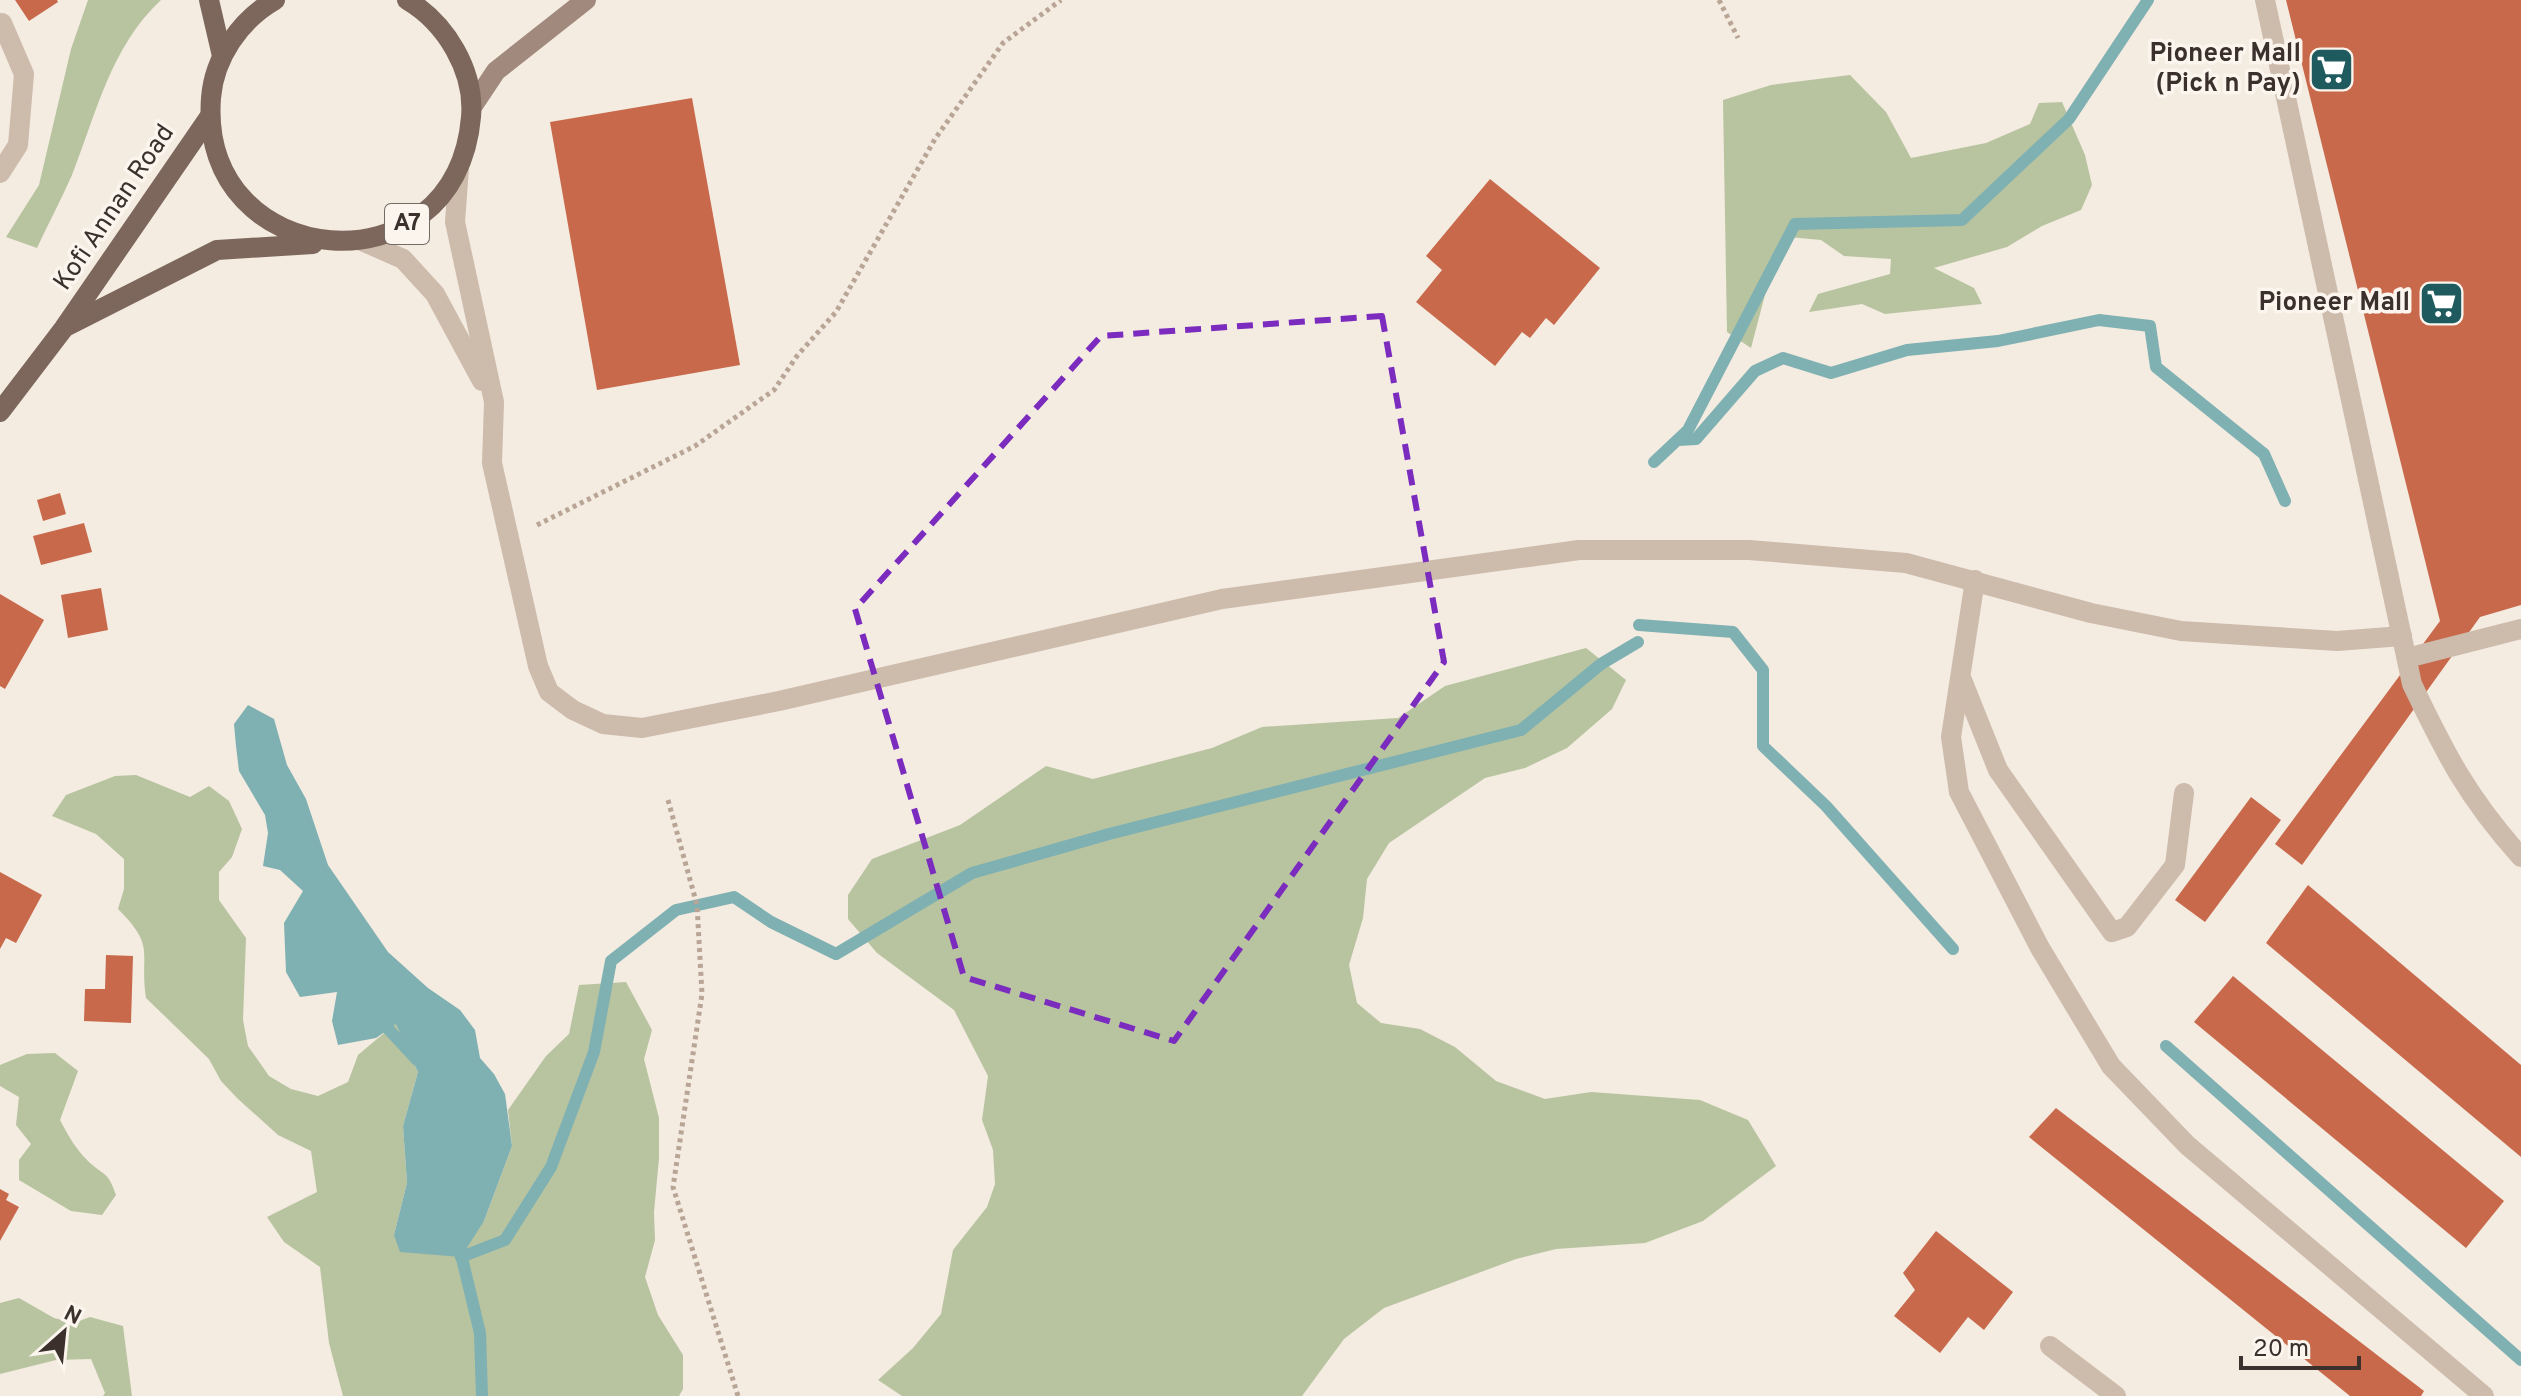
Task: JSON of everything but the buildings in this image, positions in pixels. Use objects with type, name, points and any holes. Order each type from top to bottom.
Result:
[{"type":"main road","name":"A7","points":[[209,0],[222,56]]},
{"type":"main road","name":"A7","points":[[275,0],[239,29],[222,56],[212,85],[210,116],[215,148],[227,177],[246,202],[285,229],[330,242],[362,241],[392,233],[419,217],[442,196],[459,168],[469,139],[472,107],[467,76],[454,47],[436,22],[407,0]]},
{"type":"main road","points":[[472,107],[496,71],[586,0]]},
{"type":"main road","name":"Kofi Annan Road","points":[[0,412],[64,328],[210,116]]},
{"type":"main road","name":"Kofi Annan Road","points":[[64,328],[217,250],[330,242]]},
{"type":"lane","points":[[2265,0],[2412,684],[2453,770],[2481,812],[2521,857]]},
{"type":"lane","points":[[0,173],[18,145],[24,74],[2,23]]},
{"type":"lane","points":[[459,168],[455,222],[494,402],[492,463],[538,666],[549,692],[573,710],[603,724],[642,728],[779,701],[1222,599],[1579,550],[1749,550],[1906,563],[2091,613],[2181,631],[2337,641],[2402,636]]},
{"type":"lane","points":[[362,241],[403,259],[435,294],[494,402]]},
{"type":"lane","points":[[1975,580],[1951,737],[1959,792],[2040,948],[2111,1066],[2187,1145],[2484,1396]]},
{"type":"lane","points":[[2407,658],[2521,629]]},
{"type":"lane","points":[[1962,680],[1998,770],[2112,932],[2127,927],[2175,865],[2184,793]]},
{"type":"lane","points":[[2050,1346],[2116,1396]]},
{"type":"path","points":[[507,538],[581,506],[695,446],[774,390],[797,356],[836,312],[935,139],[1003,43],[1061,0]]},
{"type":"path","points":[[1719,0],[1738,38]]},
{"type":"path","points":[[668,800],[697,905],[702,994],[673,1187],[738,1396]]},
{"type":"highlighted area","points":[[1382,316],[1444,662],[1174,1041],[964,977],[855,609],[1101,336]]},
{"type":"green space","points":[[88,0],[161,0],[129,38],[117,60],[72,175],[37,248],[6,237],[39,185],[71,49]]},
{"type":"green space","points":[[1850,75],[1886,112],[1911,158],[1986,143],[2030,124],[2039,103],[2062,102],[2085,155],[2092,185],[2081,210],[2042,226],[2007,247],[1934,268],[1974,288],[1982,304],[1885,314],[1862,304],[1809,312],[1818,294],[1890,274],[1891,259],[1844,256],[1821,240],[1789,237],[1772,268],[1751,348],[1727,332],[1723,100],[1771,85]]},
{"type":"green space","points":[[1586,648],[1626,680],[1612,709],[1567,748],[1525,768],[1485,778],[1389,843],[1367,879],[1363,918],[1349,965],[1357,1003],[1381,1023],[1420,1029],[1455,1047],[1496,1081],[1545,1099],[1591,1092],[1700,1100],[1748,1120],[1776,1166],[1703,1221],[1645,1243],[1556,1249],[1516,1259],[1384,1308],[1344,1339],[1302,1396],[902,1396],[878,1380],[913,1348],[941,1314],[953,1250],[987,1207],[995,1184],[993,1150],[982,1120],[988,1076],[954,1010],[877,953],[848,919],[848,895],[872,859],[960,825],[1046,766],[1093,779],[1212,748],[1262,727],[1398,718],[1445,686]]},
{"type":"green space","points":[[136,775],[190,797],[209,786],[229,801],[242,829],[232,857],[219,872],[219,900],[246,938],[243,1020],[248,1046],[269,1076],[291,1089],[318,1096],[348,1082],[358,1055],[396,1023],[418,1072],[403,1126],[407,1183],[394,1235],[484,1221],[512,1146],[508,1110],[546,1056],[569,1034],[579,985],[626,982],[652,1030],[644,1059],[659,1118],[659,1158],[655,1240],[645,1277],[658,1315],[683,1355],[683,1389],[679,1396],[343,1396],[329,1343],[320,1267],[284,1242],[267,1217],[317,1192],[311,1151],[278,1135],[237,1098],[221,1081],[209,1059],[146,998],[142,942],[118,909],[124,889],[124,859],[96,834],[52,816],[66,795],[115,776]]},
{"type":"green space","points":[[55,1053],[78,1071],[60,1120],[79,1151],[107,1177],[116,1195],[102,1215],[71,1211],[19,1180],[19,1160],[31,1144],[16,1125],[19,1097],[0,1086],[0,1065],[27,1054]]},
{"type":"green space","points":[[19,1298],[54,1318],[74,1323],[90,1317],[123,1326],[132,1396],[103,1396],[105,1393],[91,1359],[56,1360],[0,1374],[0,1303]]},
{"type":"water","points":[[248,705],[274,719],[287,765],[306,799],[328,865],[388,952],[428,988],[460,1010],[475,1030],[480,1058],[505,1094],[512,1146],[484,1221],[461,1257],[400,1252],[394,1235],[407,1183],[403,1126],[418,1072],[396,1024],[376,1038],[338,1045],[332,1021],[337,992],[300,997],[286,972],[284,923],[303,891],[280,870],[263,866],[268,833],[265,815],[239,771],[236,746],[234,724]]},
{"type":"waterway","points":[[1654,462],[1688,430],[1795,224],[1962,220],[2069,119],[2148,0]]},
{"type":"waterway","points":[[1678,440],[1696,439],[1755,371],[1783,358],[1831,373],[1907,350],[1998,341],[2099,320],[2150,326],[2156,367],[2264,454],[2285,501]]},
{"type":"waterway","points":[[1639,625],[1733,632],[1763,670],[1763,746],[1826,806],[1953,949]]},
{"type":"waterway","points":[[461,1257],[505,1240],[551,1167],[594,1052],[611,961],[676,910],[734,897],[771,922],[836,954],[972,873],[1109,834],[1521,730],[1601,664],[1638,642]]},
{"type":"waterway","points":[[378,1018],[417,1060]]},
{"type":"waterway","points":[[2166,1046],[2521,1360]]},
{"type":"waterway","points":[[460,1250],[480,1333],[482,1396]]},
{"type":"place","name":"Pioneer Mall (Pick n Pay)","points":[[2332,69]]},
{"type":"place","name":"Pioneer Mall","points":[[2441,303]]}]
